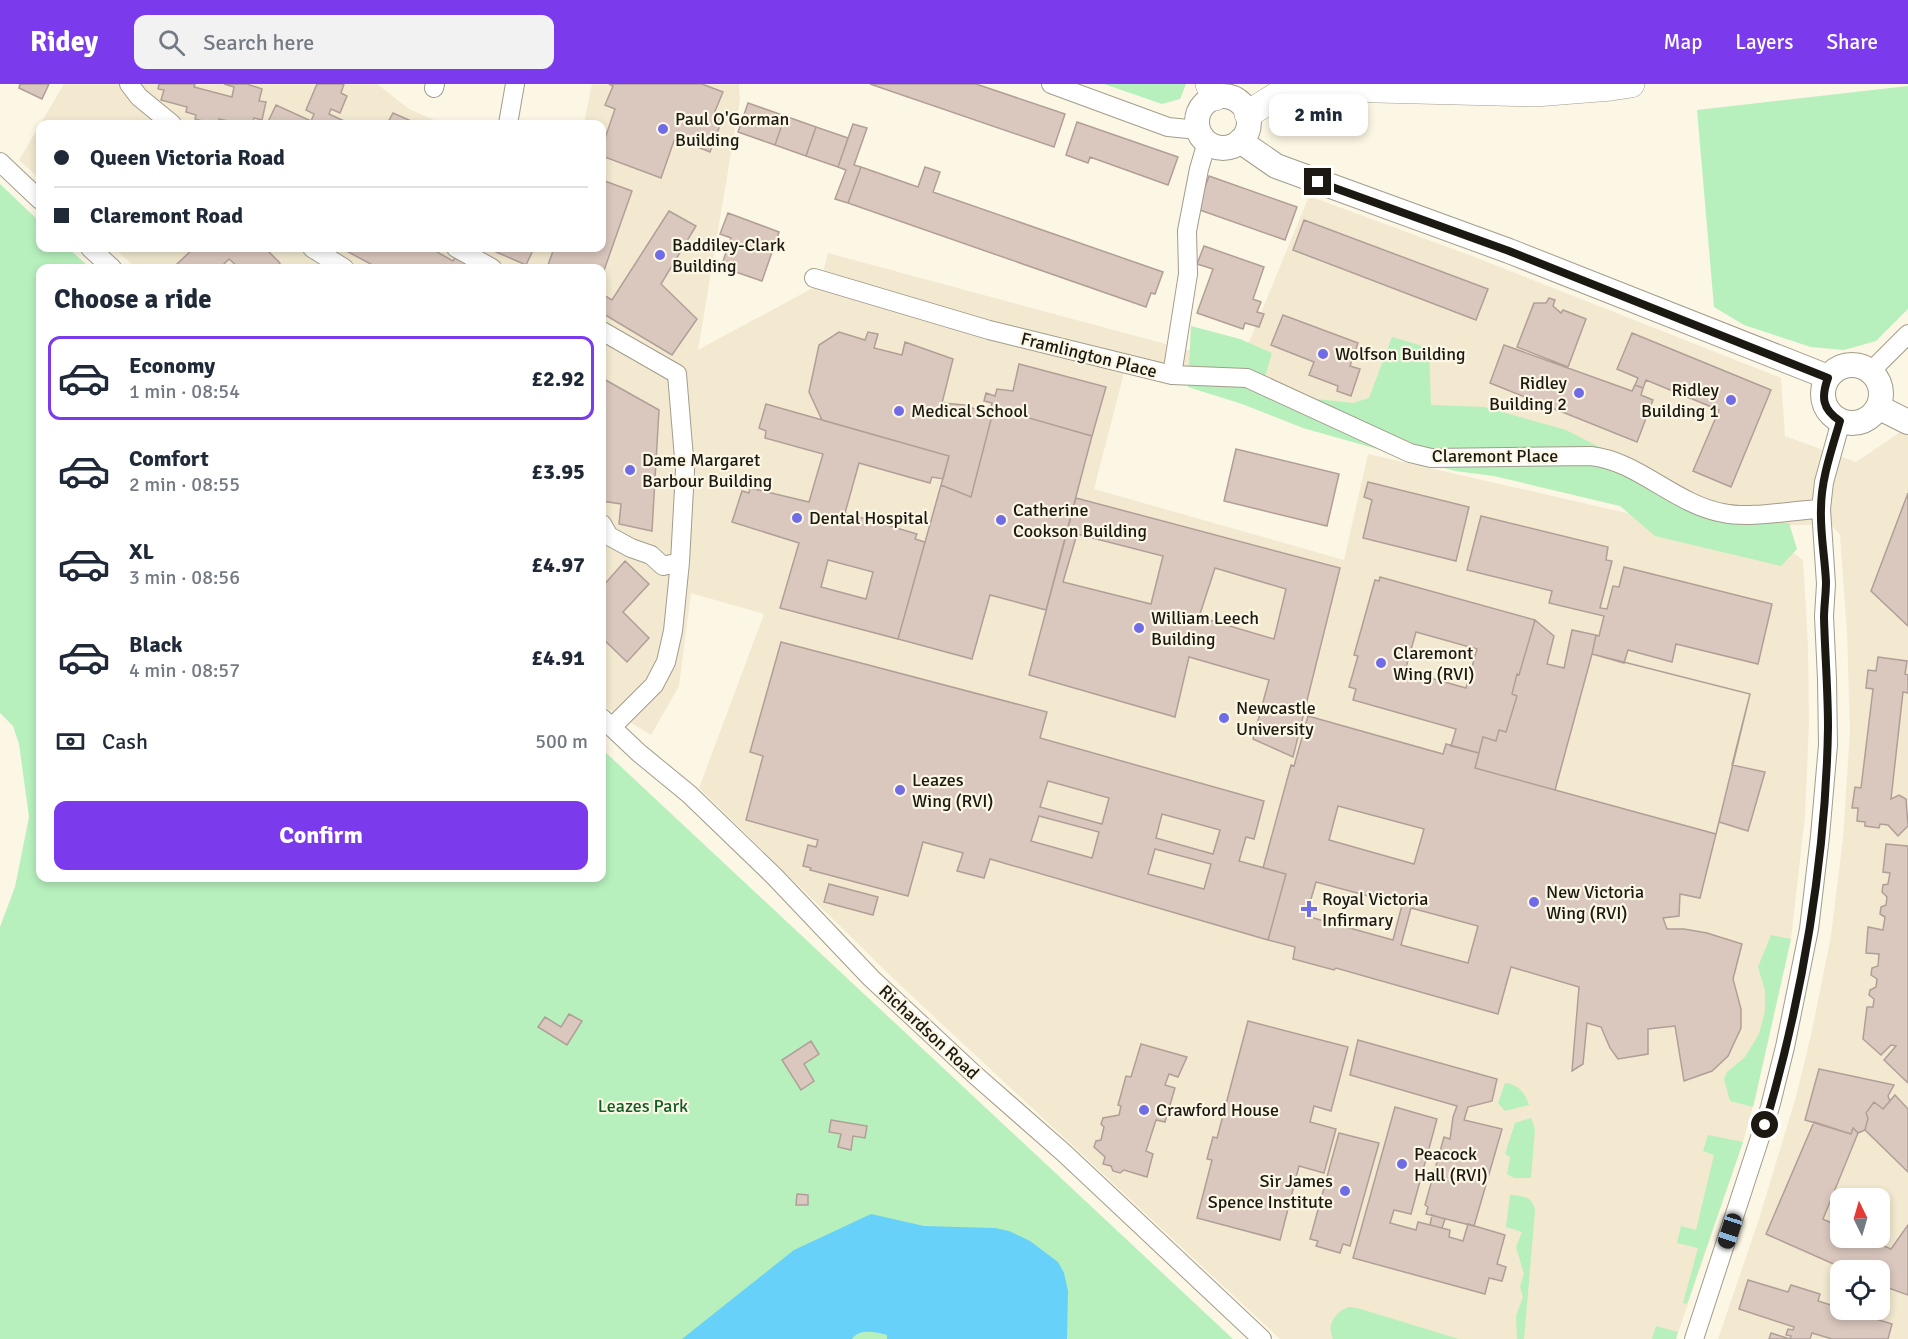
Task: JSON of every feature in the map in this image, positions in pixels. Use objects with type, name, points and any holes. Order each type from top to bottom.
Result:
[{"type":"highway","points":[[1226,95],[1278,95],[1299,87],[1535,93],[1631,84]]},
{"type":"main road","points":[[1226,95],[1248,129],[1240,141],[1224,148],[1215,147],[1202,136],[1198,114],[1202,106],[1226,95]]},
{"type":"main road","points":[[1240,141],[1276,166],[1509,251],[1828,378]]},
{"type":"main road","points":[[1844,365],[1858,365],[1871,371],[1881,385],[1882,396],[1875,413],[1865,420],[1853,423],[1840,421],[1832,415],[1824,403],[1823,391],[1828,378],[1834,370],[1844,365]]},
{"type":"main road","points":[[1878,407],[1908,422]]},
{"type":"street","points":[[129,84],[139,97],[167,120]]},
{"type":"street","points":[[509,120],[515,84]]},
{"type":"street","points":[[1051,84],[1168,127],[1202,136]]},
{"type":"street","name":"Framlington Place","points":[[814,278],[989,330],[1172,375],[1188,274],[1187,231],[1199,169],[1202,136]]},
{"type":"street","points":[[0,162],[36,196]]},
{"type":"street","points":[[94,252],[108,264]]},
{"type":"street","points":[[318,252],[338,264]]},
{"type":"street","points":[[463,252],[485,264]]},
{"type":"street","points":[[606,333],[677,374],[685,470],[680,562],[673,631],[666,662],[654,685],[607,723]]},
{"type":"street","points":[[1871,371],[1908,334]]},
{"type":"street","name":"Claremont Place","points":[[1172,375],[1247,378],[1410,453],[1431,458],[1608,457],[1684,499],[1722,513],[1741,515],[1821,509]]},
{"type":"street","points":[[1694,1339],[1770,1107],[1794,1005],[1812,905],[1825,783],[1828,724],[1824,616],[1826,584],[1821,509],[1824,482],[1840,421]]},
{"type":"street","points":[[606,531],[609,536],[631,548],[651,555],[663,566],[680,562]]},
{"type":"street","name":"Richardson Road","points":[[607,723],[706,810],[774,876],[871,978],[974,1074],[1064,1153],[1262,1339]]},
{"type":"shaded area","points":[[64,84],[377,84],[409,109],[434,120],[42,120]]},
{"type":"shaded area","points":[[592,84],[739,84],[740,99],[698,350],[820,284],[828,253],[1240,364],[1309,196],[1472,256],[1781,378],[1785,436],[1856,462],[1908,427],[1908,1339],[1718,1339],[1758,1222],[1796,1097],[1831,936],[1843,838],[1850,731],[1847,632],[1840,535],[1831,524],[1710,528],[1244,390],[1124,373],[1094,489],[1344,560],[1368,454],[1789,550],[1803,560],[1808,646],[1809,722],[1805,816],[1791,939],[1756,1096],[1743,1142],[1676,1339],[1280,1339],[899,984],[699,788],[764,614],[691,593],[679,686],[651,735],[606,707],[606,264],[132,264],[118,252],[606,252],[606,120],[585,120]]},
{"type":"shaded area","points":[[36,132],[36,175],[19,160]]},
{"type":"green space","points":[[1104,84],[1186,84],[1180,99],[1162,104]]},
{"type":"green space","points":[[1908,86],[1908,309],[1876,341],[1844,350],[1811,347],[1744,325],[1714,307],[1697,110]]},
{"type":"green space","name":"Leazes Park","points":[[0,184],[36,218],[36,252],[72,252],[86,264],[36,264],[36,882],[606,882],[606,753],[1233,1339],[0,1339],[0,927],[15,887],[29,817],[19,744],[13,726],[0,713]]},
{"type":"green space","points":[[1191,326],[1240,339],[1272,353],[1260,393],[1353,403],[1369,398],[1392,337],[1429,348],[1431,405],[1484,407],[1566,430],[1744,521],[1789,523],[1797,549],[1781,566],[1655,536],[1620,506],[1494,476],[1455,471],[1303,428],[1242,404],[1188,387]]},
{"type":"green space","points":[[1771,935],[1791,939],[1753,1107],[1730,1101],[1724,1079],[1727,1072],[1745,1057],[1759,1034],[1765,1011],[1765,991],[1758,967]]},
{"type":"green space","points":[[1505,1083],[1514,1085],[1520,1090],[1529,1105],[1505,1111],[1498,1103]]},
{"type":"green space","points":[[1531,1118],[1535,1129],[1531,1178],[1514,1178],[1507,1174],[1510,1157],[1505,1154],[1515,1123]]},
{"type":"green space","points":[[1708,1135],[1743,1142],[1687,1304],[1683,1303],[1698,1248],[1677,1243],[1681,1226],[1696,1230],[1714,1155],[1703,1151]]},
{"type":"green space","points":[[1510,1195],[1530,1200],[1535,1211],[1524,1339],[1517,1339],[1516,1316],[1523,1297],[1520,1286],[1524,1274],[1516,1247],[1522,1232],[1506,1227]]},
{"type":"green space","points":[[1349,1307],[1459,1339],[1333,1339],[1331,1324],[1333,1319]]},
{"type":"green space","points":[[1656,1326],[1678,1332],[1676,1339],[1652,1339]]},
{"type":"water","points":[[871,1214],[924,1226],[995,1228],[1009,1231],[1030,1241],[1058,1262],[1064,1273],[1068,1291],[1067,1339],[887,1339],[887,1335],[868,1332],[859,1333],[852,1339],[682,1339],[794,1250]]},
{"type":"building","points":[[20,84],[49,84],[42,99],[19,88]]},
{"type":"building","points":[[159,84],[195,84],[194,87],[232,97],[234,87],[224,84],[247,84],[262,89],[259,101],[266,102],[262,120],[254,118],[253,120],[199,120],[195,119],[196,115],[186,112],[187,107],[161,100],[164,90],[158,89]]},
{"type":"building","points":[[317,84],[344,84],[341,93],[347,96],[340,113],[331,109],[329,114],[342,120],[311,120],[314,114],[306,110]]},
{"type":"building","name":"Paul O'Gorman Building","points":[[609,84],[702,84],[723,92],[713,116],[722,120],[710,152],[675,138],[661,178],[606,157],[606,135],[615,109],[605,105],[613,86]]},
{"type":"building","points":[[870,84],[976,84],[1065,114],[1054,147]]},
{"type":"building","points":[[748,103],[785,116],[775,145],[738,132]]},
{"type":"building","points":[[276,105],[309,120],[269,120]]},
{"type":"building","points":[[393,113],[409,120],[389,120]]},
{"type":"building","points":[[785,116],[816,127],[806,156],[775,145]]},
{"type":"building","points":[[1077,122],[1178,157],[1168,185],[1090,157],[1088,163],[1066,155]]},
{"type":"building","points":[[853,124],[867,128],[854,165],[861,167],[848,203],[835,199],[846,170],[838,167]]},
{"type":"building","points":[[816,127],[848,138],[838,167],[806,156]]},
{"type":"building","points":[[861,167],[918,187],[925,167],[940,172],[933,192],[1163,272],[1155,294],[1151,293],[1146,307],[848,203]]},
{"type":"building","points":[[1209,176],[1297,207],[1285,240],[1197,209]]},
{"type":"building","name":"Baddiley-Clark Building","points":[[606,181],[632,191],[606,265],[548,264],[553,252],[606,252]]},
{"type":"building","name":"Baddiley-Clark Building","points":[[669,211],[696,226],[661,284],[697,319],[672,355],[606,315],[606,296],[612,300]]},
{"type":"building","points":[[728,213],[779,232],[762,281],[721,267],[731,238],[720,234]]},
{"type":"building","points":[[1304,220],[1488,289],[1476,320],[1293,250]]},
{"type":"building","points":[[1204,246],[1264,267],[1253,299],[1261,302],[1257,312],[1264,314],[1259,327],[1245,323],[1243,329],[1197,313],[1213,269],[1197,264]]},
{"type":"building","points":[[190,252],[269,252],[280,263],[235,264],[229,259],[224,264],[177,264]]},
{"type":"building","points":[[348,252],[437,252],[453,261],[458,253],[479,264],[371,264]]},
{"type":"building","points":[[496,252],[532,252],[526,264]]},
{"type":"building","points":[[1549,298],[1555,300],[1553,306],[1561,313],[1563,310],[1586,319],[1568,367],[1517,347],[1534,303],[1546,303]]},
{"type":"building","name":"Wolfson Building","points":[[1283,315],[1358,343],[1350,366],[1360,369],[1351,396],[1337,391],[1338,386],[1309,375],[1314,362],[1271,345]]},
{"type":"building","name":"Medical School","points":[[839,332],[865,340],[868,332],[878,334],[874,348],[902,355],[905,342],[953,359],[942,403],[965,405],[989,415],[992,403],[984,401],[986,393],[995,396],[997,389],[1013,391],[1019,364],[1106,387],[1092,436],[994,408],[971,497],[941,485],[949,456],[822,420],[809,392],[819,345]]},
{"type":"building","name":"Ridley Building 1","points":[[1632,333],[1771,390],[1731,487],[1693,471],[1719,410],[1646,380],[1643,388],[1635,385],[1638,378],[1617,369]]},
{"type":"building","name":"Ridley Building 2","points":[[1504,345],[1632,391],[1635,385],[1643,388],[1641,395],[1653,400],[1637,442],[1490,383]]},
{"type":"building","name":"Dame Margaret Barbour Building","points":[[606,380],[659,410],[652,531],[619,524],[621,504],[606,502]]},
{"type":"building","name":"Dental Hospital","points":[[766,404],[949,456],[943,479],[932,477],[930,483],[859,463],[845,513],[917,534],[915,539],[925,542],[898,639],[780,608],[799,543],[732,522],[742,491],[749,493],[750,488],[809,502],[823,454],[765,438],[766,431],[759,428]],"holes":[[[828,560],[873,572],[866,599],[821,587]]]},
{"type":"building","name":"Catherine Cookson Building","points":[[994,408],[1092,436],[1046,610],[990,595],[972,659],[898,639],[941,485],[971,497]]},
{"type":"building","points":[[1236,449],[1339,474],[1327,526],[1224,501]]},
{"type":"building","points":[[1368,482],[1469,507],[1456,561],[1363,538],[1372,500],[1364,497]]},
{"type":"building","points":[[1908,493],[1908,626],[1871,591]]},
{"type":"building","name":"William Leech Building","points":[[1076,498],[1340,568],[1293,757],[1253,739],[1269,680],[1189,657],[1175,717],[1029,675]],"holes":[[[1077,534],[1163,556],[1151,604],[1063,582]],[[1215,568],[1286,589],[1274,639],[1199,617]]]},
{"type":"building","points":[[1481,516],[1608,547],[1606,560],[1612,561],[1600,608],[1607,609],[1613,586],[1619,587],[1624,567],[1772,604],[1758,664],[1676,644],[1672,662],[1628,650],[1624,663],[1592,654],[1596,635],[1599,636],[1604,616],[1549,603],[1552,591],[1467,570]]},
{"type":"building","points":[[625,561],[649,584],[623,612],[649,638],[627,662],[606,642],[606,582]]},
{"type":"building","name":"Claremont Wing (RVI)","points":[[1380,577],[1535,620],[1519,675],[1517,674],[1512,694],[1517,696],[1506,732],[1499,730],[1496,741],[1483,737],[1479,753],[1451,746],[1456,729],[1353,700],[1356,689],[1349,687],[1358,656],[1354,655],[1375,580],[1379,581]],"holes":[[[1416,632],[1477,649],[1466,688],[1405,671]]]},
{"type":"building","points":[[1535,620],[1554,636],[1547,664],[1564,668],[1572,630],[1596,635],[1592,654],[1750,694],[1732,765],[1765,772],[1748,831],[1719,822],[1716,834],[1475,768],[1483,737],[1496,741],[1499,730],[1506,732],[1517,696],[1512,694],[1517,674],[1519,675]]},
{"type":"building","name":"Leazes Wing (RVI)","points":[[781,642],[1047,712],[1040,738],[1264,801],[1254,839],[1246,837],[1239,861],[1286,874],[1268,940],[990,859],[984,878],[957,871],[963,853],[923,842],[908,896],[810,870],[811,868],[803,866],[808,845],[816,847],[818,840],[746,820],[763,756],[750,752]],"holes":[[[1048,781],[1109,798],[1102,824],[1040,807]],[[1162,814],[1220,830],[1213,854],[1156,838]],[[1039,816],[1099,832],[1092,858],[1031,841]],[[1155,849],[1211,864],[1204,889],[1148,874]]]},
{"type":"building","points":[[1592,654],[1750,694],[1716,834],[1555,790]]},
{"type":"building","points":[[1878,657],[1907,661],[1905,674],[1908,675],[1908,693],[1903,692],[1891,799],[1899,795],[1906,799],[1908,826],[1898,836],[1888,825],[1880,824],[1879,828],[1865,826],[1865,822],[1857,821],[1858,808],[1852,808],[1855,787],[1861,788],[1873,689],[1866,688],[1868,670],[1876,671]]},
{"type":"building","name":"New Victoria Wing (RVI)","points":[[1308,716],[1443,754],[1446,744],[1479,753],[1475,768],[1716,834],[1700,898],[1680,894],[1679,916],[1663,918],[1667,929],[1707,933],[1742,944],[1733,979],[1741,1009],[1741,1028],[1728,1056],[1712,1071],[1684,1081],[1675,1026],[1648,1029],[1648,1054],[1618,1059],[1610,1048],[1601,1027],[1587,1023],[1583,1064],[1572,1071],[1579,987],[1511,967],[1498,1014],[1336,968],[1334,970],[1293,959],[1295,947],[1268,940],[1286,874],[1263,868],[1291,765],[1294,766]],"holes":[[[1338,806],[1424,829],[1414,864],[1329,840]],[[1316,882],[1402,905],[1393,940],[1306,916]],[[1411,908],[1478,926],[1468,963],[1401,945]]]},
{"type":"building","points":[[1886,844],[1908,846],[1908,1083],[1884,1060],[1896,1046],[1891,1045],[1881,1055],[1863,1039],[1867,1007],[1873,1007],[1874,999],[1869,995],[1870,990],[1876,987],[1877,979],[1871,975],[1872,968],[1878,966],[1879,954],[1866,953],[1868,927],[1883,930],[1885,917],[1880,914],[1881,907],[1886,905],[1887,897],[1882,892],[1883,885],[1888,884],[1890,873],[1883,872]]},
{"type":"building","points":[[829,884],[878,897],[873,915],[824,902]]},
{"type":"building","points":[[569,1014],[582,1021],[567,1045],[538,1027],[545,1017],[561,1027]]},
{"type":"building","points":[[1248,1021],[1348,1047],[1331,1111],[1314,1106],[1310,1122],[1336,1129],[1324,1173],[1299,1166],[1280,1240],[1197,1218],[1212,1160],[1207,1159],[1213,1137],[1217,1138]]},
{"type":"building","points":[[1358,1040],[1497,1079],[1492,1101],[1468,1107],[1464,1120],[1502,1129],[1474,1226],[1426,1214],[1428,1207],[1425,1205],[1444,1137],[1450,1139],[1457,1106],[1350,1075]]},
{"type":"building","points":[[811,1041],[819,1054],[804,1064],[814,1081],[801,1090],[782,1060]]},
{"type":"building","name":"Crawford House","points":[[1141,1044],[1187,1057],[1178,1077],[1169,1074],[1165,1085],[1175,1088],[1165,1122],[1156,1120],[1146,1151],[1153,1154],[1147,1177],[1124,1170],[1120,1173],[1113,1171],[1111,1166],[1103,1164],[1105,1157],[1094,1147],[1096,1141],[1101,1140],[1104,1127],[1101,1124],[1103,1118],[1119,1115],[1121,1106],[1118,1105],[1126,1076],[1131,1077]]},
{"type":"building","points":[[1819,1069],[1894,1085],[1888,1096],[1890,1101],[1883,1109],[1874,1102],[1866,1113],[1868,1118],[1865,1130],[1858,1133],[1853,1128],[1851,1134],[1805,1120]]},
{"type":"building","points":[[1895,1095],[1908,1109],[1908,1172],[1865,1130],[1868,1118],[1866,1113],[1874,1102],[1883,1109]]},
{"type":"building","name":"Peacock Hall (RVI)","points":[[1395,1107],[1437,1119],[1411,1214],[1394,1210],[1390,1223],[1416,1230],[1418,1222],[1450,1230],[1449,1237],[1463,1241],[1468,1224],[1505,1235],[1497,1264],[1506,1267],[1502,1281],[1489,1278],[1485,1294],[1353,1258]]},
{"type":"building","points":[[831,1120],[867,1126],[865,1138],[853,1136],[851,1150],[838,1147],[841,1134],[829,1132]]},
{"type":"building","points":[[1814,1122],[1851,1134],[1853,1128],[1858,1133],[1836,1188],[1830,1188],[1830,1202],[1823,1219],[1830,1222],[1830,1248],[1891,1249],[1908,1225],[1908,1295],[1890,1289],[1890,1260],[1830,1260],[1830,1262],[1766,1234]]},
{"type":"building","name":"Sir James Spence Institute","points":[[1339,1133],[1379,1143],[1350,1246],[1343,1244],[1340,1253],[1316,1246],[1318,1241],[1310,1239]]},
{"type":"building","points":[[797,1194],[808,1195],[808,1205],[796,1205]]},
{"type":"building","points":[[1432,1215],[1445,1219],[1442,1228],[1430,1225]]},
{"type":"building","points":[[1748,1280],[1788,1292],[1791,1285],[1820,1294],[1818,1301],[1830,1305],[1830,1320],[1879,1320],[1892,1324],[1888,1339],[1832,1339],[1812,1333],[1810,1339],[1790,1339],[1791,1336],[1786,1335],[1788,1329],[1793,1330],[1794,1327],[1739,1309]]},
{"type":"building","points":[[1771,1333],[1790,1339],[1769,1339]]},
{"type":"place","name":"Paul O'Gorman Building","points":[[663,129]]},
{"type":"place","name":"Baddiley-Clark Building","points":[[660,255]]},
{"type":"place","name":"Wolfson Building","points":[[1323,354]]},
{"type":"place","name":"Ridley Building 2","points":[[1579,393]]},
{"type":"place","name":"Ridley Building 1","points":[[1731,400]]},
{"type":"place","name":"Medical School","points":[[899,411]]},
{"type":"place","name":"Dame Margaret Barbour Building","points":[[630,470]]},
{"type":"place","name":"Dental Hospital","points":[[797,518]]},
{"type":"place","name":"Catherine Cookson Building","points":[[1001,520]]},
{"type":"place","name":"William Leech Building","points":[[1139,628]]},
{"type":"place","name":"Claremont Wing (RVI)","points":[[1381,663]]},
{"type":"place","name":"Newcastle University","points":[[1224,718]]},
{"type":"place","name":"Leazes Wing (RVI)","points":[[900,790]]},
{"type":"place","name":"New Victoria Wing (RVI)","points":[[1534,902]]},
{"type":"place","name":"Royal Victoria Infirmary","points":[[1309,909]]},
{"type":"place","name":"Crawford House","points":[[1144,1110]]},
{"type":"place","name":"Peacock Hall (RVI)","points":[[1402,1164]]},
{"type":"place","name":"Sir James Spence Institute","points":[[1345,1191]]},
{"type":"route","points":[[1318,182],[1509,251],[1828,378],[1823,391],[1824,403],[1832,415],[1840,421],[1824,482],[1821,509],[1826,584],[1824,616],[1828,745],[1821,836],[1804,957],[1785,1047],[1765,1125]]}]
